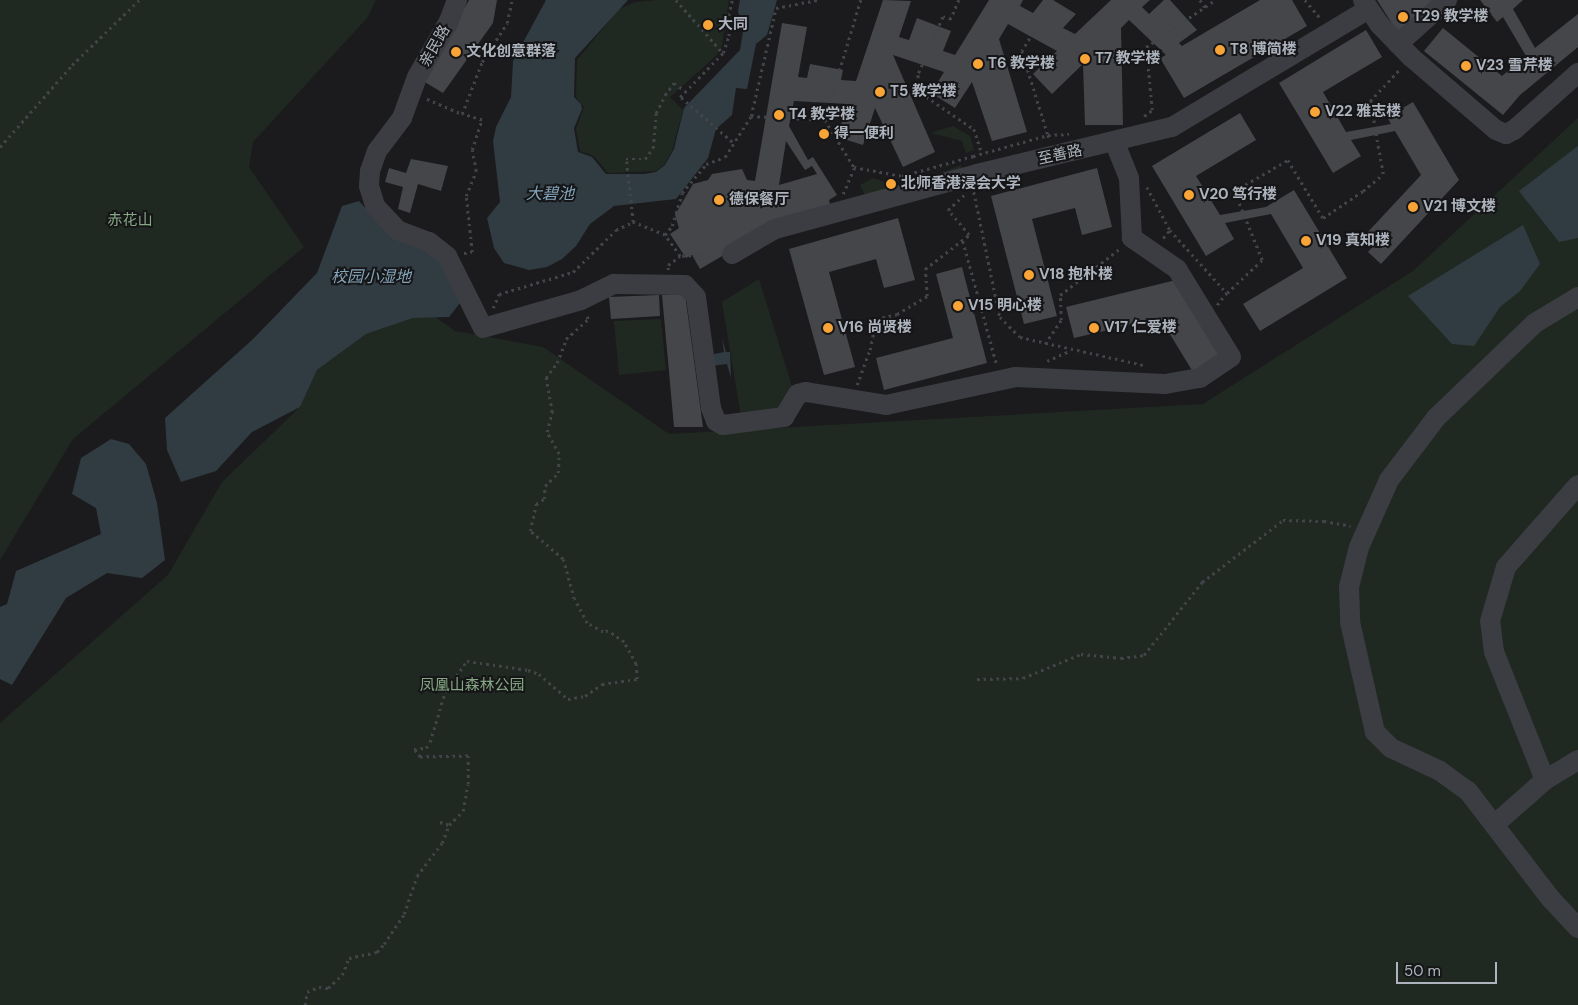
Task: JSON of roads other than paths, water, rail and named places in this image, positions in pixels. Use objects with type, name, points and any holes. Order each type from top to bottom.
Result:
[{"type":"street","name":"亲民路","points":[[457,0],[411,93],[402,118],[377,151],[370,170],[369,186],[375,206],[384,219],[396,230],[429,242],[447,256],[483,328],[580,300],[614,284],[670,283],[685,285],[692,290],[696,297],[710,408],[716,421],[723,425],[784,417],[798,394],[806,392],[886,405],[1014,377],[1165,384],[1200,378],[1231,357],[1177,270],[1132,238],[1129,178],[1115,143]]},
{"type":"street","points":[[1404,50],[1447,0]]},
{"type":"street","points":[[1366,5],[1404,50],[1496,130],[1506,134],[1523,123],[1577,79]]},
{"type":"street","name":"至善路","points":[[732,254],[775,229],[1115,143],[1192,117],[1332,32],[1366,5]]},
{"type":"street","points":[[1578,297],[1535,323],[1436,418],[1389,480],[1368,529],[1349,586],[1350,622],[1376,732],[1391,748],[1440,771],[1468,791],[1578,928]]},
{"type":"street","points":[[1545,780],[1494,652],[1490,622],[1506,567],[1578,485]]},
{"type":"street","points":[[1494,824],[1545,780],[1578,760]]},
{"type":"water","name":"大碧池","points":[[546,0],[628,0],[575,58],[574,97],[581,104],[582,109],[574,128],[578,152],[592,157],[606,174],[644,174],[656,172],[665,165],[674,149],[684,108],[740,50],[743,31],[738,11],[740,0],[777,0],[767,35],[756,44],[747,89],[736,88],[732,115],[716,129],[708,158],[676,199],[614,206],[590,224],[576,246],[562,259],[547,267],[529,270],[504,263],[494,248],[487,218],[500,202],[493,141],[496,127],[511,97],[513,61]]},
{"type":"water","points":[[1578,146],[1578,238],[1559,242],[1519,191]]},
{"type":"water","name":"校园小湿地","points":[[359,201],[378,222],[431,251],[454,281],[460,303],[449,317],[413,318],[366,334],[317,370],[300,407],[252,432],[216,471],[181,482],[167,450],[165,418],[252,340],[317,273],[342,206]]},
{"type":"water","points":[[1523,225],[1540,264],[1520,291],[1500,307],[1474,346],[1452,344],[1408,296]]},
{"type":"water","points":[[722,338],[726,352],[730,352],[731,378],[727,364],[711,366],[710,355],[724,352]]},
{"type":"water","points":[[111,439],[129,444],[146,464],[157,503],[165,560],[142,578],[107,573],[66,598],[12,685],[0,679],[0,607],[7,604],[16,571],[101,534],[96,508],[72,494],[81,458]]},
{"type":"place","name":"T29 教学楼","points":[[1403,17]]},
{"type":"place","name":"大同","points":[[708,25]]},
{"type":"place","name":"T8 博简楼","points":[[1220,50]]},
{"type":"place","name":"文化创意群落","points":[[456,52]]},
{"type":"place","name":"T7 教学楼","points":[[1085,59]]},
{"type":"place","name":"T6 教学楼","points":[[978,64]]},
{"type":"place","name":"V23 雪芹楼","points":[[1466,66]]},
{"type":"place","name":"T5 教学楼","points":[[880,92]]},
{"type":"place","name":"V22 雅志楼","points":[[1315,112]]},
{"type":"place","name":"T4 教学楼","points":[[779,115]]},
{"type":"place","name":"得一便利","points":[[824,134]]},
{"type":"place","name":"北师香港浸会大学","points":[[891,184]]},
{"type":"place","name":"V20 笃行楼","points":[[1189,195]]},
{"type":"place","name":"德保餐厅","points":[[719,200]]},
{"type":"place","name":"V21 博文楼","points":[[1413,207]]},
{"type":"place","name":"V19 真知楼","points":[[1306,241]]},
{"type":"place","name":"V18 抱朴楼","points":[[1029,275]]},
{"type":"place","name":"V15 明心楼","points":[[958,306]]},
{"type":"place","name":"V16 尚贤楼","points":[[828,328]]},
{"type":"place","name":"V17 仁爱楼","points":[[1094,328]]},
{"type":"park label","name":"赤花山","points":[[130,221]]},
{"type":"park label","name":"凤凰山森林公园","points":[[472,686]]}]
